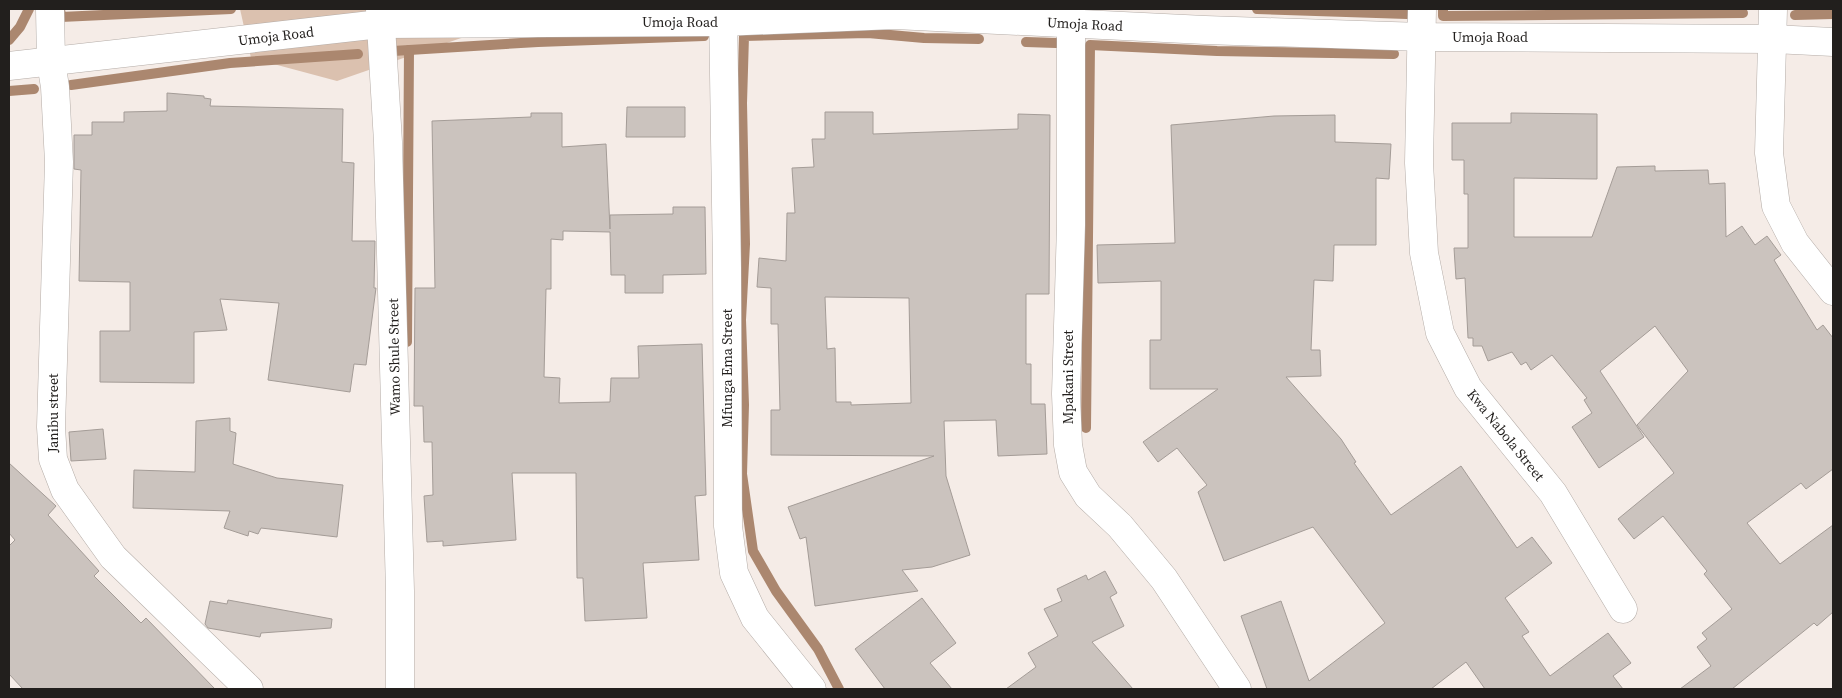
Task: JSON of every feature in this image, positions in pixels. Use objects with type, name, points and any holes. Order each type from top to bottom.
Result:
[{"type":"street","name":"Janibu street","points":[[50,9],[50,62],[55,87],[59,162],[51,427],[53,459],[64,490],[113,558],[249,689]]},
{"type":"street","name":"Kwa Nabola Street","points":[[1422,9],[1419,163],[1424,253],[1440,332],[1468,388],[1553,492],[1623,609]]},
{"type":"street","points":[[1773,9],[1769,153],[1776,206],[1795,243],[1833,291]]},
{"type":"street","name":"Umoja Road","points":[[9,66],[380,17],[723,15],[1071,16],[1205,30],[1422,37],[1772,39],[1833,42]]},
{"type":"street","name":"Mfunga Ema Street","points":[[723,15],[727,268],[728,526],[734,572],[755,618],[812,689]]},
{"type":"street","name":"Mpakani Street","points":[[1071,16],[1071,225],[1066,394],[1068,445],[1073,472],[1088,496],[1120,526],[1164,579],[1237,689]]},
{"type":"street","name":"Wamo Shule Street","points":[[380,17],[388,142],[400,591],[400,689]]},
{"type":"shaded area","points":[[240,9],[460,9],[464,37],[337,81],[251,58]]},
{"type":"building","points":[[167,93],[204,96],[204,98],[211,99],[210,106],[343,109],[342,162],[354,163],[352,241],[375,241],[374,288],[376,288],[366,365],[354,364],[350,392],[268,380],[279,303],[220,299],[227,330],[194,332],[194,383],[100,382],[100,331],[130,331],[130,282],[79,281],[81,170],[74,169],[74,135],[92,135],[92,122],[124,122],[124,112],[167,111]]},
{"type":"building","points":[[627,107],[685,107],[685,137],[626,137]]},
{"type":"building","points":[[825,112],[873,112],[873,134],[1018,129],[1018,114],[1050,115],[1049,294],[1026,294],[1026,364],[1031,364],[1031,404],[1045,404],[1047,454],[998,456],[996,420],[944,421],[946,476],[970,555],[932,567],[902,570],[918,591],[815,606],[806,537],[800,539],[788,507],[934,456],[771,455],[771,410],[780,410],[778,324],[771,324],[771,288],[757,287],[759,258],[786,261],[787,213],[795,213],[792,168],[814,167],[812,139],[825,139]],"holes":[[[825,297],[909,298],[911,403],[851,405],[851,402],[836,402],[835,348],[827,349]]]},
{"type":"building","points":[[531,113],[562,113],[562,147],[606,144],[610,229],[610,215],[673,214],[673,207],[705,207],[706,274],[663,275],[663,293],[625,293],[625,275],[611,275],[610,232],[563,231],[563,240],[551,239],[551,289],[546,289],[544,377],[560,378],[559,403],[610,402],[611,378],[639,378],[638,346],[702,344],[706,495],[695,496],[699,560],[643,563],[647,618],[585,621],[583,578],[577,578],[576,473],[512,473],[516,540],[443,546],[443,541],[427,542],[424,496],[433,495],[432,442],[424,442],[423,406],[414,406],[415,288],[435,288],[432,121],[531,117]]},
{"type":"building","points":[[1511,113],[1597,114],[1597,179],[1514,178],[1514,237],[1592,237],[1617,167],[1655,166],[1655,171],[1708,170],[1709,184],[1725,183],[1726,237],[1742,226],[1755,245],[1767,236],[1781,255],[1774,260],[1817,330],[1823,325],[1833,338],[1833,469],[1806,489],[1801,483],[1747,523],[1780,564],[1833,525],[1833,612],[1817,626],[1814,623],[1732,689],[1680,689],[1711,666],[1697,647],[1707,639],[1702,633],[1732,609],[1704,574],[1707,571],[1663,516],[1634,539],[1618,519],[1674,473],[1637,425],[1688,371],[1655,326],[1600,371],[1644,437],[1599,468],[1572,427],[1592,413],[1584,400],[1587,398],[1552,355],[1531,370],[1526,362],[1521,365],[1512,352],[1488,361],[1482,346],[1473,346],[1473,338],[1468,338],[1465,278],[1456,279],[1454,248],[1468,248],[1468,194],[1464,194],[1464,160],[1452,160],[1452,123],[1511,123]]},
{"type":"building","points":[[1335,115],[1335,142],[1391,144],[1389,179],[1376,178],[1376,245],[1334,245],[1333,281],[1314,280],[1311,350],[1320,350],[1321,376],[1286,377],[1341,439],[1356,462],[1354,463],[1391,515],[1461,466],[1517,548],[1532,537],[1552,563],[1505,598],[1529,632],[1522,636],[1550,676],[1608,633],[1631,663],[1613,676],[1623,689],[1485,689],[1466,662],[1431,689],[1267,689],[1241,616],[1281,601],[1309,681],[1385,623],[1313,527],[1224,561],[1198,492],[1207,485],[1177,448],[1158,462],[1143,442],[1218,389],[1150,389],[1150,340],[1161,340],[1161,281],[1098,283],[1097,245],[1175,243],[1171,125],[1274,116]]},
{"type":"building","points":[[230,418],[230,431],[236,433],[233,464],[277,478],[343,485],[337,537],[261,528],[258,534],[249,531],[248,536],[224,528],[230,511],[133,508],[134,470],[195,472],[196,421]]},
{"type":"building","points":[[103,429],[106,459],[71,461],[69,432]]},
{"type":"building","points":[[9,463],[56,506],[48,515],[99,571],[94,576],[141,623],[146,618],[215,689],[23,689],[9,674],[9,546],[15,540],[9,533]]},
{"type":"building","points":[[1105,571],[1117,593],[1110,597],[1124,626],[1092,642],[1133,689],[1006,689],[1036,667],[1028,653],[1058,636],[1044,609],[1062,601],[1057,589],[1086,575],[1088,580]]},
{"type":"building","points":[[922,598],[956,643],[930,663],[952,689],[885,689],[855,649]]},
{"type":"building","points":[[228,600],[332,619],[331,628],[261,633],[260,637],[208,628],[205,624],[210,601],[227,604]]},
{"type":"waterway","points":[[9,40],[20,27],[29,9]]},
{"type":"waterway","points":[[60,9],[61,17],[231,9]]},
{"type":"waterway","points":[[1257,9],[1407,14],[1407,9]]},
{"type":"waterway","points":[[1443,9],[1443,16],[1743,13]]},
{"type":"waterway","points":[[1795,15],[1833,14]]},
{"type":"waterway","points":[[839,689],[818,649],[776,591],[753,551],[742,474],[744,405],[741,320],[745,244],[742,103],[744,36],[868,33],[924,38],[979,39]]},
{"type":"waterway","points":[[393,51],[538,42],[704,36]]},
{"type":"waterway","points":[[1026,42],[1056,43]]},
{"type":"waterway","points":[[1086,428],[1090,45],[1217,51],[1394,54]]},
{"type":"waterway","points":[[407,342],[409,50]]},
{"type":"waterway","points":[[71,85],[230,63],[358,54]]},
{"type":"waterway","points":[[9,91],[34,89]]}]
